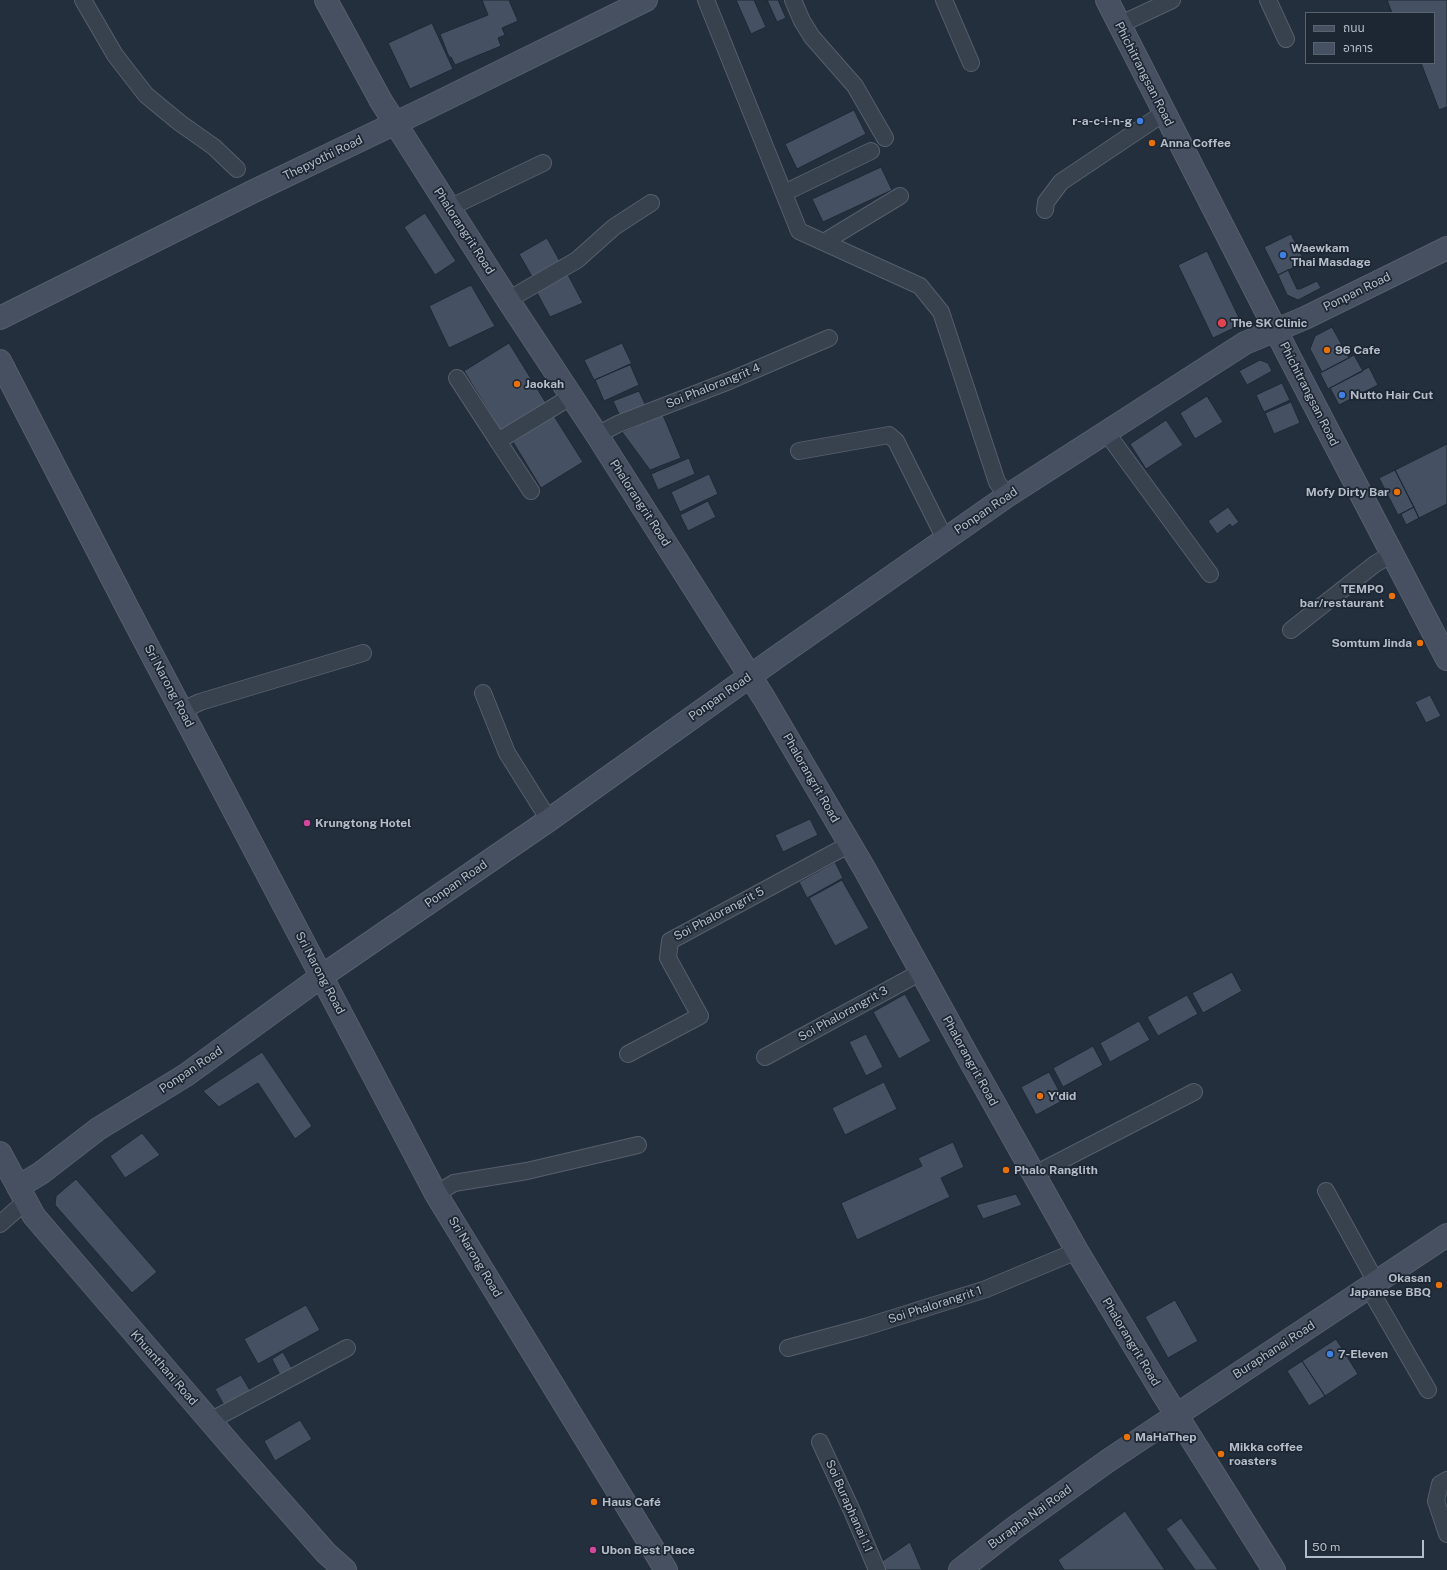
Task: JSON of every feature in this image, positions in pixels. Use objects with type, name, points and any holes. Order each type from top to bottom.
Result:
[{"type":"street","points":[[84,0],[115,55],[146,95],[180,123],[214,147],[237,169]]},
{"type":"street","name":"Phalorangrit Road","points":[[326,0],[381,101],[751,676],[850,844],[1077,1251],[1176,1415],[1274,1570]]},
{"type":"street","points":[[706,0],[800,231],[920,286],[941,312],[997,482],[1006,496]]},
{"type":"street","points":[[793,0],[802,21],[812,37],[854,86],[885,138]]},
{"type":"street","points":[[944,0],[971,63]]},
{"type":"street","name":"Phichitrangsan Road","points":[[1107,0],[1447,659]]},
{"type":"street","points":[[1119,25],[1172,0]]},
{"type":"street","points":[[1268,0],[1286,39]]},
{"type":"street","name":"Thepyothi Road","points":[[0,318],[254,191],[639,2]]},
{"type":"street","points":[[1045,210],[1046,202],[1061,182],[1164,113]]},
{"type":"street","points":[[784,194],[871,151]]},
{"type":"street","points":[[449,208],[543,163]]},
{"type":"street","points":[[824,242],[900,196]]},
{"type":"street","points":[[508,300],[577,260],[614,227],[651,203]]},
{"type":"street","name":"Ponpan Road","points":[[22,1194],[41,1173],[98,1129],[186,1075],[322,976],[549,820],[1006,496],[1245,343],[1305,318],[1447,248]]},
{"type":"street","name":"Soi Phalorangrit 4","points":[[597,435],[618,424],[729,381],[829,338]]},
{"type":"street","name":"Sri Narong Road","points":[[0,361],[181,711],[436,1194],[666,1570]]},
{"type":"street","points":[[457,378],[531,490]]},
{"type":"street","points":[[498,441],[572,396]]},
{"type":"street","points":[[1106,432],[1210,574]]},
{"type":"street","points":[[800,451],[888,435],[896,441],[945,539]]},
{"type":"street","points":[[1291,630],[1375,564],[1392,554]]},
{"type":"street","points":[[181,711],[200,702],[363,653]]},
{"type":"street","points":[[483,693],[507,753],[549,820]]},
{"type":"street","name":"Soi Phalorangrit 5","points":[[628,1054],[700,1016],[668,958],[670,941],[850,844]]},
{"type":"street","name":"Soi Phalorangrit 3","points":[[765,1057],[921,972]]},
{"type":"street","points":[[1035,1174],[1194,1092]]},
{"type":"street","points":[[436,1194],[454,1183],[527,1171],[638,1145]]},
{"type":"street","name":"Khuanthani Road","points":[[0,1153],[34,1216],[210,1421],[326,1553],[345,1570]]},
{"type":"street","points":[[1326,1191],[1372,1285],[1428,1390]]},
{"type":"street","points":[[0,1224],[22,1194]]},
{"type":"street","name":"Buraphanai Road","points":[[1176,1415],[1447,1235]]},
{"type":"street","name":"Soi Phalorangrit 1","points":[[788,1348],[865,1327],[986,1289],[1077,1251]]},
{"type":"street","points":[[210,1421],[347,1348]]},
{"type":"street","name":"Burapha Nai Road","points":[[960,1570],[1014,1528],[1176,1415]]},
{"type":"street","name":"Soi Buraphanai 1.1","points":[[820,1442],[877,1570]]},
{"type":"street","points":[[1447,1480],[1440,1484],[1436,1501],[1447,1534]]},
{"type":"building","points":[[482,0],[509,0],[518,21],[502,28],[505,35],[498,38],[501,46],[455,65],[451,57],[449,57],[440,34],[488,15]]},
{"type":"building","points":[[736,0],[754,0],[766,27],[751,34]]},
{"type":"building","points":[[767,0],[778,0],[786,18],[777,22]]},
{"type":"building","points":[[1387,0],[1447,0],[1447,107],[1439,110],[1421,64],[1435,64],[1435,12],[1392,12]]},
{"type":"building","points":[[432,23],[453,69],[410,89],[388,43]]},
{"type":"building","points":[[854,110],[866,134],[797,169],[785,144]]},
{"type":"building","points":[[881,167],[892,190],[823,222],[812,199]]},
{"type":"building","points":[[425,213],[456,261],[435,275],[404,227]]},
{"type":"building","points":[[1291,234],[1305,262],[1278,275],[1264,247]]},
{"type":"building","points":[[547,238],[562,265],[534,280],[519,254]]},
{"type":"building","points":[[1207,251],[1242,324],[1213,338],[1178,265]]},
{"type":"building","points":[[1288,270],[1297,289],[1317,281],[1321,288],[1298,300],[1287,295],[1278,275]]},
{"type":"building","points":[[566,271],[583,303],[550,317],[535,289]]},
{"type":"building","points":[[471,285],[495,326],[449,348],[429,306]]},
{"type":"building","points":[[1332,327],[1349,358],[1322,372],[1310,349],[1315,336]]},
{"type":"building","points":[[509,343],[546,403],[501,431],[464,371]]},
{"type":"building","points":[[622,343],[632,364],[594,380],[584,360]]},
{"type":"building","points":[[1354,355],[1363,371],[1328,389],[1320,373]]},
{"type":"building","points":[[1260,360],[1268,363],[1272,371],[1247,385],[1239,371]]},
{"type":"building","points":[[630,364],[639,385],[604,401],[595,380]]},
{"type":"building","points":[[1369,367],[1378,385],[1339,405],[1330,388]]},
{"type":"building","points":[[1282,383],[1290,400],[1264,412],[1256,395]]},
{"type":"building","points":[[639,391],[646,406],[620,416],[613,401]]},
{"type":"building","points":[[1207,396],[1223,422],[1195,439],[1180,413]]},
{"type":"building","points":[[1291,402],[1300,423],[1274,434],[1265,413]]},
{"type":"building","points":[[663,415],[681,458],[650,470],[622,432]]},
{"type":"building","points":[[554,416],[583,462],[541,488],[513,442]]},
{"type":"building","points":[[1166,420],[1183,445],[1146,469],[1130,444]]},
{"type":"building","points":[[1447,444],[1447,504],[1419,518],[1395,470]]},
{"type":"building","points":[[689,458],[695,474],[658,490],[651,474]]},
{"type":"building","points":[[1395,470],[1414,507],[1398,515],[1379,478]]},
{"type":"building","points":[[709,474],[718,494],[680,512],[671,492]]},
{"type":"building","points":[[708,501],[716,517],[688,531],[680,515]]},
{"type":"building","points":[[1228,507],[1239,522],[1232,527],[1230,524],[1217,534],[1208,521]]},
{"type":"building","points":[[1414,507],[1419,518],[1406,525],[1401,514]]},
{"type":"building","points":[[1430,695],[1441,716],[1426,723],[1415,702]]},
{"type":"building","points":[[810,819],[818,835],[783,852],[775,835]]},
{"type":"building","points":[[835,862],[843,878],[807,898],[799,882]]},
{"type":"building","points":[[842,880],[869,928],[835,946],[809,898]]},
{"type":"building","points":[[1232,972],[1242,991],[1203,1013],[1192,993]]},
{"type":"building","points":[[905,994],[931,1041],[899,1059],[873,1012]]},
{"type":"building","points":[[1187,995],[1198,1014],[1158,1036],[1147,1017]]},
{"type":"building","points":[[1139,1021],[1150,1040],[1110,1062],[1100,1043]]},
{"type":"building","points":[[866,1034],[883,1067],[866,1076],[849,1042]]},
{"type":"building","points":[[1093,1046],[1103,1065],[1063,1087],[1053,1068]]},
{"type":"building","points":[[262,1052],[312,1126],[295,1139],[258,1083],[219,1107],[203,1091]]},
{"type":"building","points":[[1049,1072],[1064,1100],[1036,1115],[1021,1087]]},
{"type":"building","points":[[884,1082],[897,1109],[845,1135],[832,1108]]},
{"type":"building","points":[[142,1133],[160,1155],[125,1178],[110,1156]]},
{"type":"building","points":[[953,1142],[964,1167],[941,1178],[950,1197],[857,1240],[841,1203],[922,1166],[918,1158]]},
{"type":"building","points":[[76,1179],[157,1272],[132,1293],[55,1205],[56,1196]]},
{"type":"building","points":[[1016,1194],[1022,1205],[983,1219],[976,1205]]},
{"type":"building","points":[[1175,1300],[1198,1341],[1168,1358],[1145,1317]]},
{"type":"building","points":[[306,1305],[320,1330],[258,1364],[244,1339]]},
{"type":"building","points":[[1336,1339],[1358,1374],[1325,1396],[1302,1361]]},
{"type":"building","points":[[283,1352],[293,1370],[281,1377],[272,1359]]},
{"type":"building","points":[[1302,1361],[1325,1396],[1309,1406],[1287,1371]]},
{"type":"building","points":[[241,1375],[251,1392],[225,1407],[215,1389]]},
{"type":"building","points":[[300,1420],[312,1439],[275,1461],[264,1441]]},
{"type":"building","points":[[1125,1511],[1165,1570],[1064,1570],[1058,1560]]},
{"type":"building","points":[[1181,1518],[1218,1570],[1195,1570],[1166,1529]]},
{"type":"building","points":[[910,1542],[922,1570],[881,1570],[878,1564]]},
{"type":"place","name":"r-a-c-i-n-g","points":[[1140,121]]},
{"type":"place","name":"Anna Coffee","points":[[1152,143]]},
{"type":"place","name":"Waewkam Thai Masdage","points":[[1283,255]]},
{"type":"place","name":"The SK Clinic","points":[[1222,323]]},
{"type":"place","name":"96 Cafe","points":[[1327,350]]},
{"type":"place","name":"Jaokah","points":[[517,384]]},
{"type":"place","name":"Nutto Hair Cut","points":[[1342,395]]},
{"type":"place","name":"Mofy Dirty Bar","points":[[1397,492]]},
{"type":"place","name":"TEMPO bar/restaurant","points":[[1392,596]]},
{"type":"place","name":"Somtum Jinda","points":[[1420,643]]},
{"type":"place","name":"Krungtong Hotel","points":[[307,823]]},
{"type":"place","name":"Y'did","points":[[1040,1096]]},
{"type":"place","name":"Phalo Ranglith","points":[[1006,1170]]},
{"type":"place","name":"Okasan Japanese BBQ","points":[[1439,1285]]},
{"type":"place","name":"7-Eleven","points":[[1330,1354]]},
{"type":"place","name":"MaHaThep","points":[[1127,1437]]},
{"type":"place","name":"Mikka coffee roasters","points":[[1221,1454]]},
{"type":"place","name":"Haus Café","points":[[594,1502]]},
{"type":"place","name":"Ubon Best Place","points":[[593,1550]]}]
